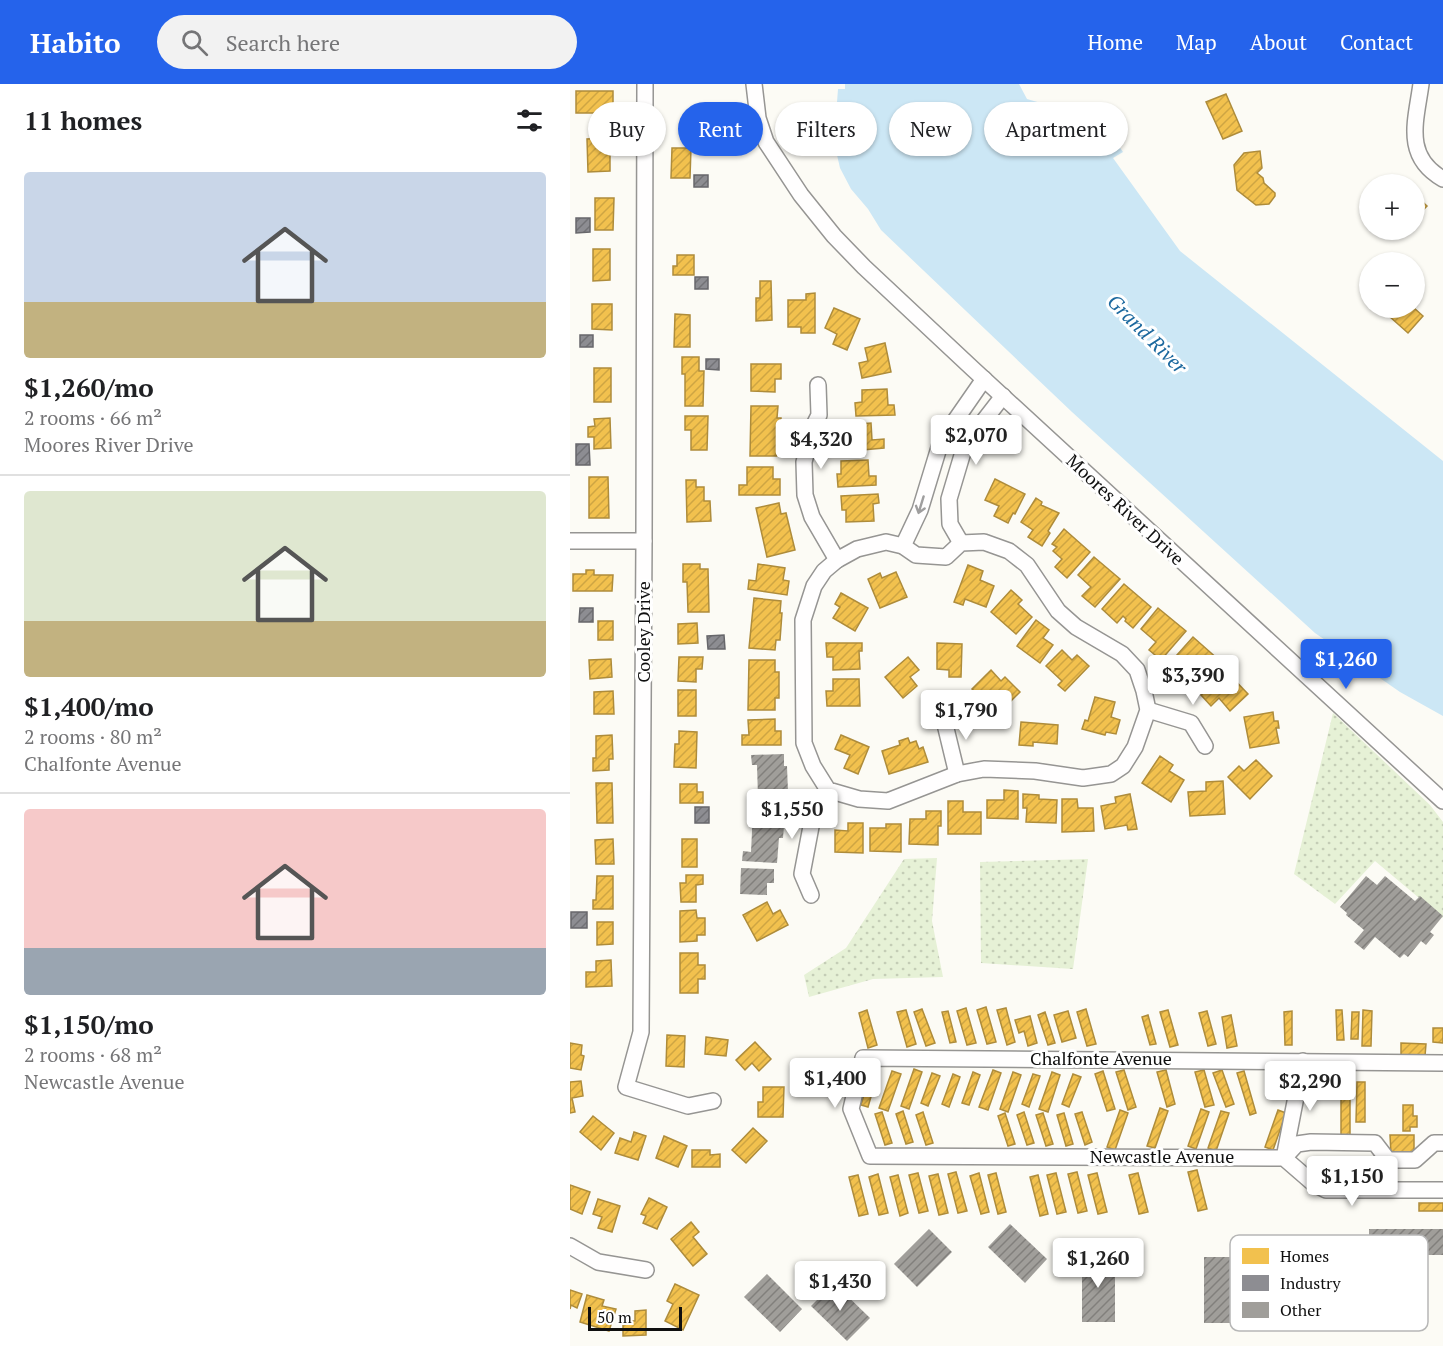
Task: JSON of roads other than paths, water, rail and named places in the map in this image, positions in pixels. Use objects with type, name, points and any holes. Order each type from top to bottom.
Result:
[{"type":"street","name":"Cooley Drive","points":[[645,84],[641,1032],[626,1087],[688,1106],[713,1101]]},
{"type":"street","name":"Moores River Drive","points":[[754,84],[758,118],[766,142],[801,195],[834,236],[984,379],[1443,801]]},
{"type":"street","points":[[1421,84],[1414,121],[1417,147],[1421,159],[1433,173],[1443,179]]},
{"type":"street","points":[[903,546],[920,510],[941,441],[984,379]]},
{"type":"street","points":[[818,384],[819,415],[813,427],[804,462],[805,495],[812,517],[837,560]]},
{"type":"street","points":[[961,543],[950,524],[948,499],[963,452],[1003,396]]},
{"type":"street","points":[[570,541],[644,541]]},
{"type":"street","points":[[886,542],[903,546],[916,555],[946,557],[961,543],[984,542],[1009,551],[1027,566],[1058,611],[1076,627],[1122,654],[1137,670],[1148,710],[1135,747],[1123,766],[1111,774],[1083,778],[1035,771],[984,769],[957,774],[888,801],[858,799],[828,790],[813,766],[804,743],[803,620],[814,586],[837,560],[857,549],[886,542]]},
{"type":"street","points":[[1148,710],[1191,723],[1205,746]]},
{"type":"street","points":[[943,716],[957,774]]},
{"type":"street","points":[[811,895],[802,874],[813,816],[828,790]]},
{"type":"street","name":"Chalfonte Avenue","points":[[870,1156],[851,1109],[863,1058],[1443,1063]]},
{"type":"street","points":[[1284,1158],[1303,1061]]},
{"type":"street","points":[[1284,1158],[1297,1144],[1375,1143],[1388,1160],[1415,1160],[1434,1143],[1443,1143]]},
{"type":"street","name":"Newcastle Avenue","points":[[870,1156],[1284,1158]]},
{"type":"street","points":[[1284,1158],[1314,1184],[1326,1190],[1443,1190]]},
{"type":"street","points":[[570,1246],[598,1262],[646,1270]]},
{"type":"water","name":"Grand River","points":[[845,84],[1019,84],[1027,99],[1038,102],[984,102],[984,156],[1116,156],[1113,158],[1180,251],[1443,461],[1443,716],[1400,692],[1315,633],[1072,412],[881,230],[868,209],[851,189],[840,168],[837,156],[877,156],[877,102],[837,102],[838,89],[845,89]]}]
